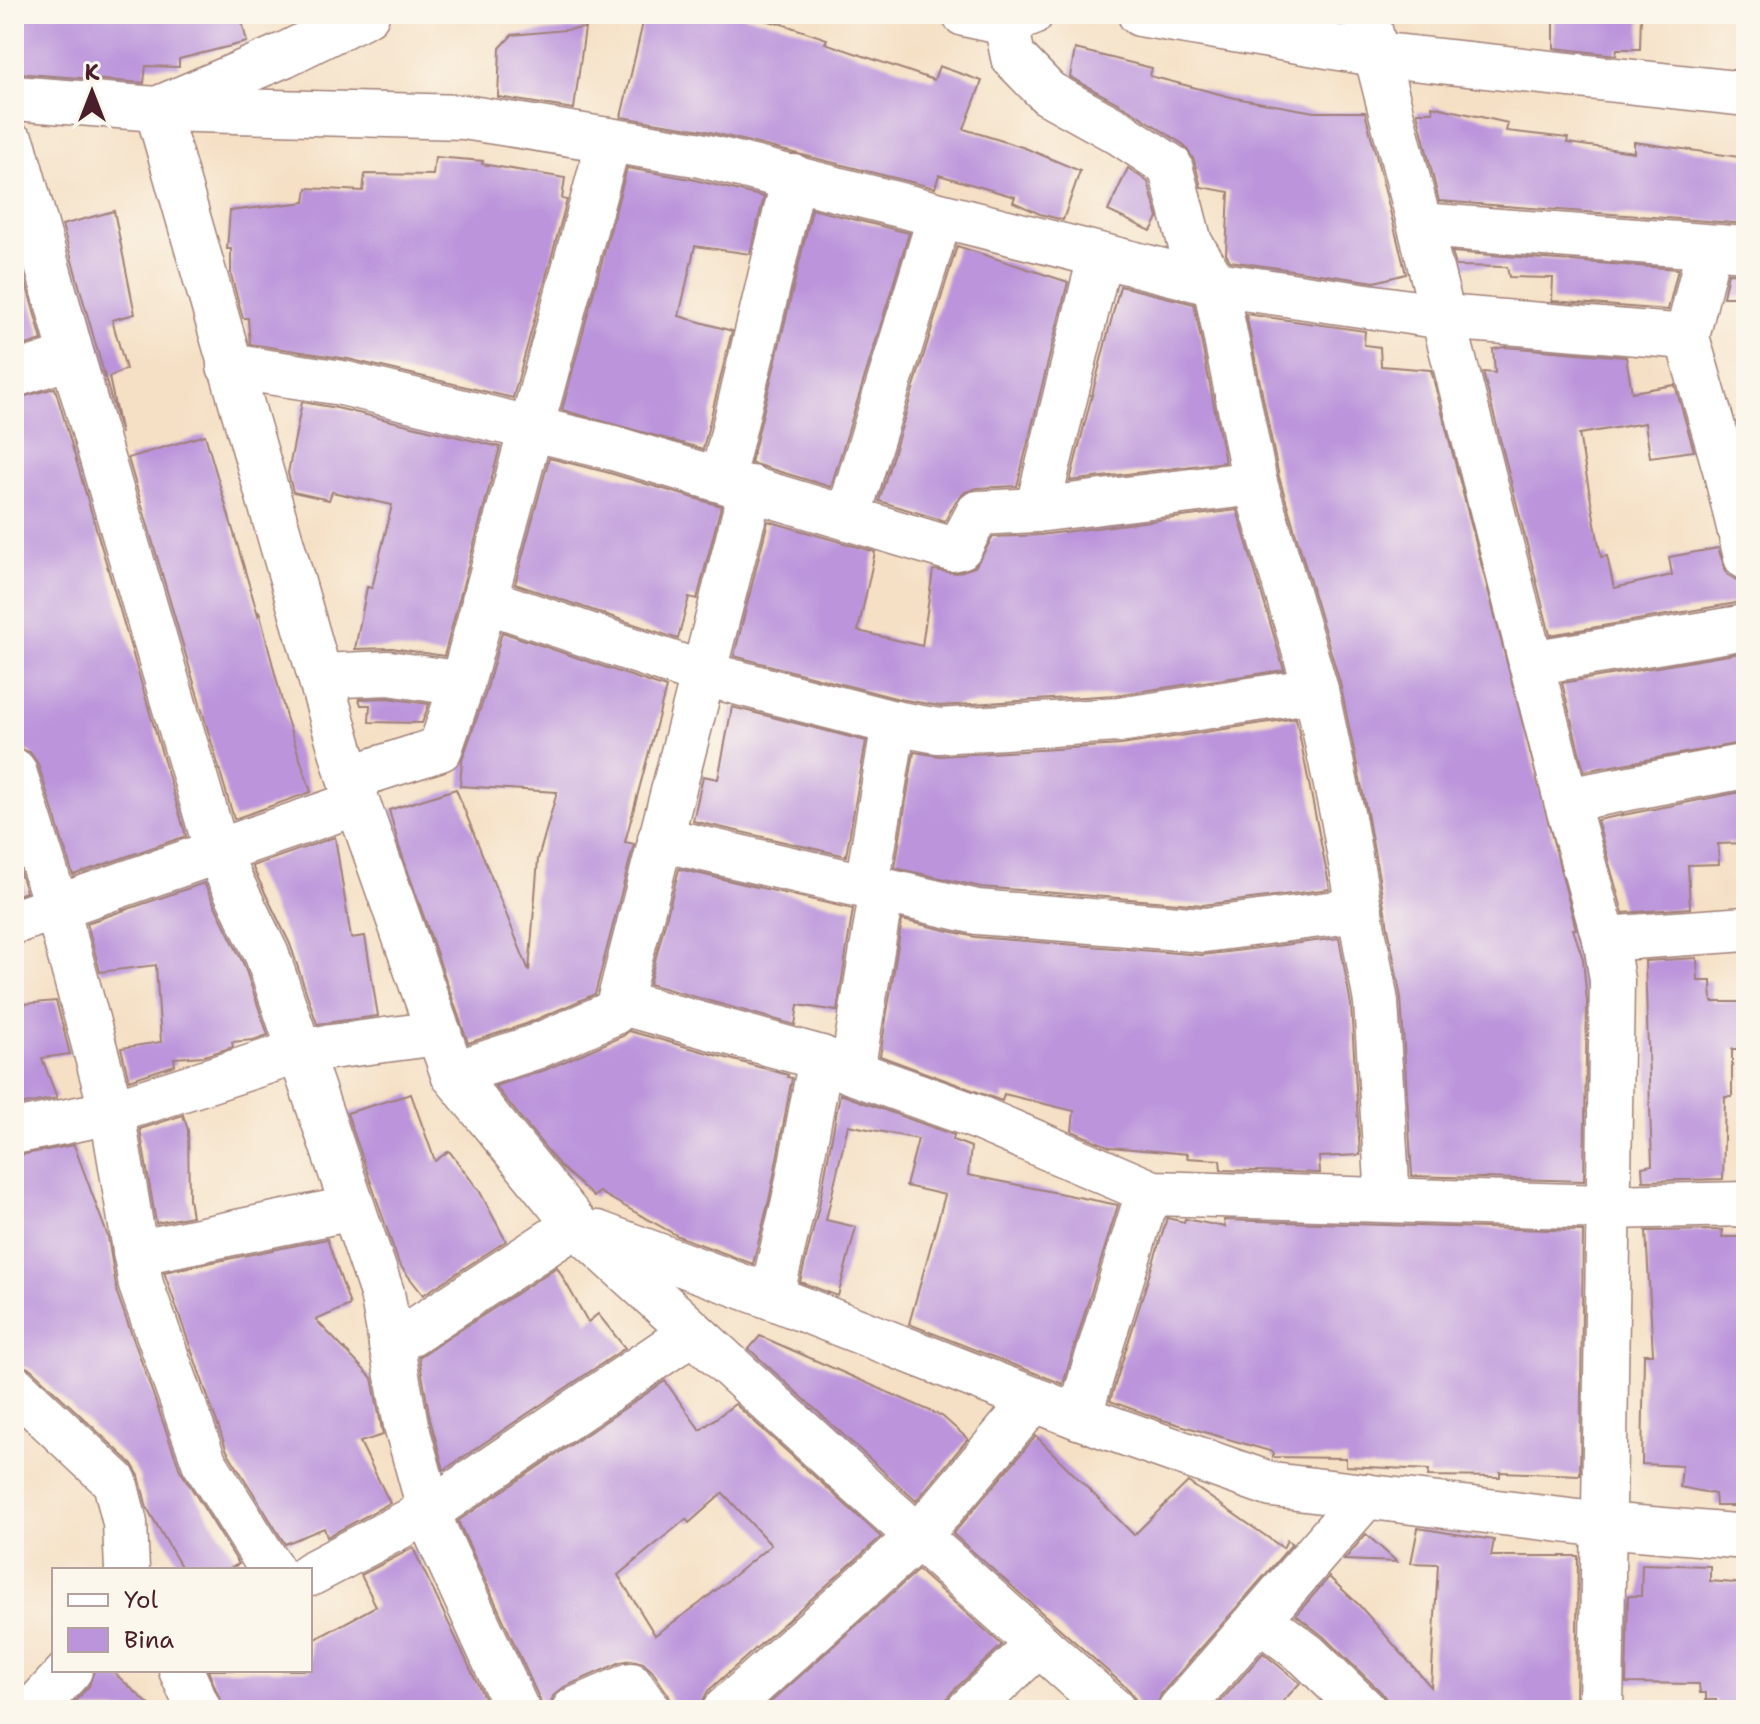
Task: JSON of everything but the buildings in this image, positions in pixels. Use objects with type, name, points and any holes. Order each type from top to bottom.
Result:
[{"type":"street","points":[[157,109],[284,55],[367,14]]},
{"type":"street","points":[[1140,14],[1371,34],[1746,94]]},
{"type":"street","points":[[1000,17],[1013,57],[1048,93],[1120,133],[1170,166],[1190,243],[1215,284],[1255,483],[1316,690],[1360,910],[1376,1002],[1388,1199]]},
{"type":"street","points":[[1371,34],[1612,980],[1601,1710]]},
{"type":"street","points":[[14,98],[157,109],[464,117],[696,154],[1215,284],[1444,317],[1687,337]]},
{"type":"street","points":[[157,109],[353,790],[453,1074],[576,1225],[1113,1710]]},
{"type":"street","points":[[14,922],[217,852],[440,749],[462,684],[609,140]]},
{"type":"street","points":[[14,146],[217,852],[267,955],[382,1293],[406,1425],[435,1530],[517,1710]]},
{"type":"street","points":[[453,1074],[535,1047],[613,1013],[619,1002],[704,674],[794,177]]},
{"type":"street","points":[[848,517],[940,216]]},
{"type":"street","points":[[1420,225],[1727,248],[1687,337],[1725,469],[1746,557]]},
{"type":"street","points":[[1037,510],[1100,257]]},
{"type":"street","points":[[14,375],[72,356]]},
{"type":"street","points":[[229,366],[342,383],[613,448],[951,549],[960,547],[968,537],[971,523],[978,513],[1037,510],[1255,483]]},
{"type":"street","points":[[484,600],[704,674],[894,723],[938,731],[1119,720],[1316,690]]},
{"type":"street","points":[[1531,663],[1746,627]]},
{"type":"street","points":[[320,676],[389,673],[462,684]]},
{"type":"street","points":[[771,1297],[794,1201],[837,1065],[874,887],[894,723]]},
{"type":"street","points":[[1566,800],[1746,766]]},
{"type":"street","points":[[14,771],[57,908],[112,1112],[141,1285],[204,1462],[271,1568]]},
{"type":"street","points":[[660,839],[977,912],[1204,930],[1360,910]]},
{"type":"street","points":[[1604,939],[1746,929]]},
{"type":"street","points":[[619,1002],[837,1065],[974,1116],[1153,1193],[1607,1207],[1746,1204]]},
{"type":"street","points":[[14,1132],[112,1112],[300,1051],[439,1033]]},
{"type":"street","points":[[1079,1417],[1142,1212],[1153,1193]]},
{"type":"street","points":[[135,1253],[353,1208]]},
{"type":"street","points":[[576,1225],[1079,1417],[1272,1485],[1603,1525],[1746,1537]]},
{"type":"street","points":[[391,1346],[576,1225]]},
{"type":"street","points":[[312,1573],[429,1511],[693,1332]]},
{"type":"street","points":[[14,1387],[115,1482],[125,1523],[127,1568]]},
{"type":"street","points":[[725,1710],[918,1537],[1034,1400]]},
{"type":"street","points":[[1180,1710],[1366,1496]]},
{"type":"street","points":[[1259,1619],[1307,1655],[1364,1710]]},
{"type":"street","points":[[969,1710],[1039,1644]]},
{"type":"street","points":[[37,1708],[68,1672]]},
{"type":"street","points":[[182,1672],[199,1710]]},
{"type":"street","points":[[574,1710],[631,1685],[648,1710]]}]
